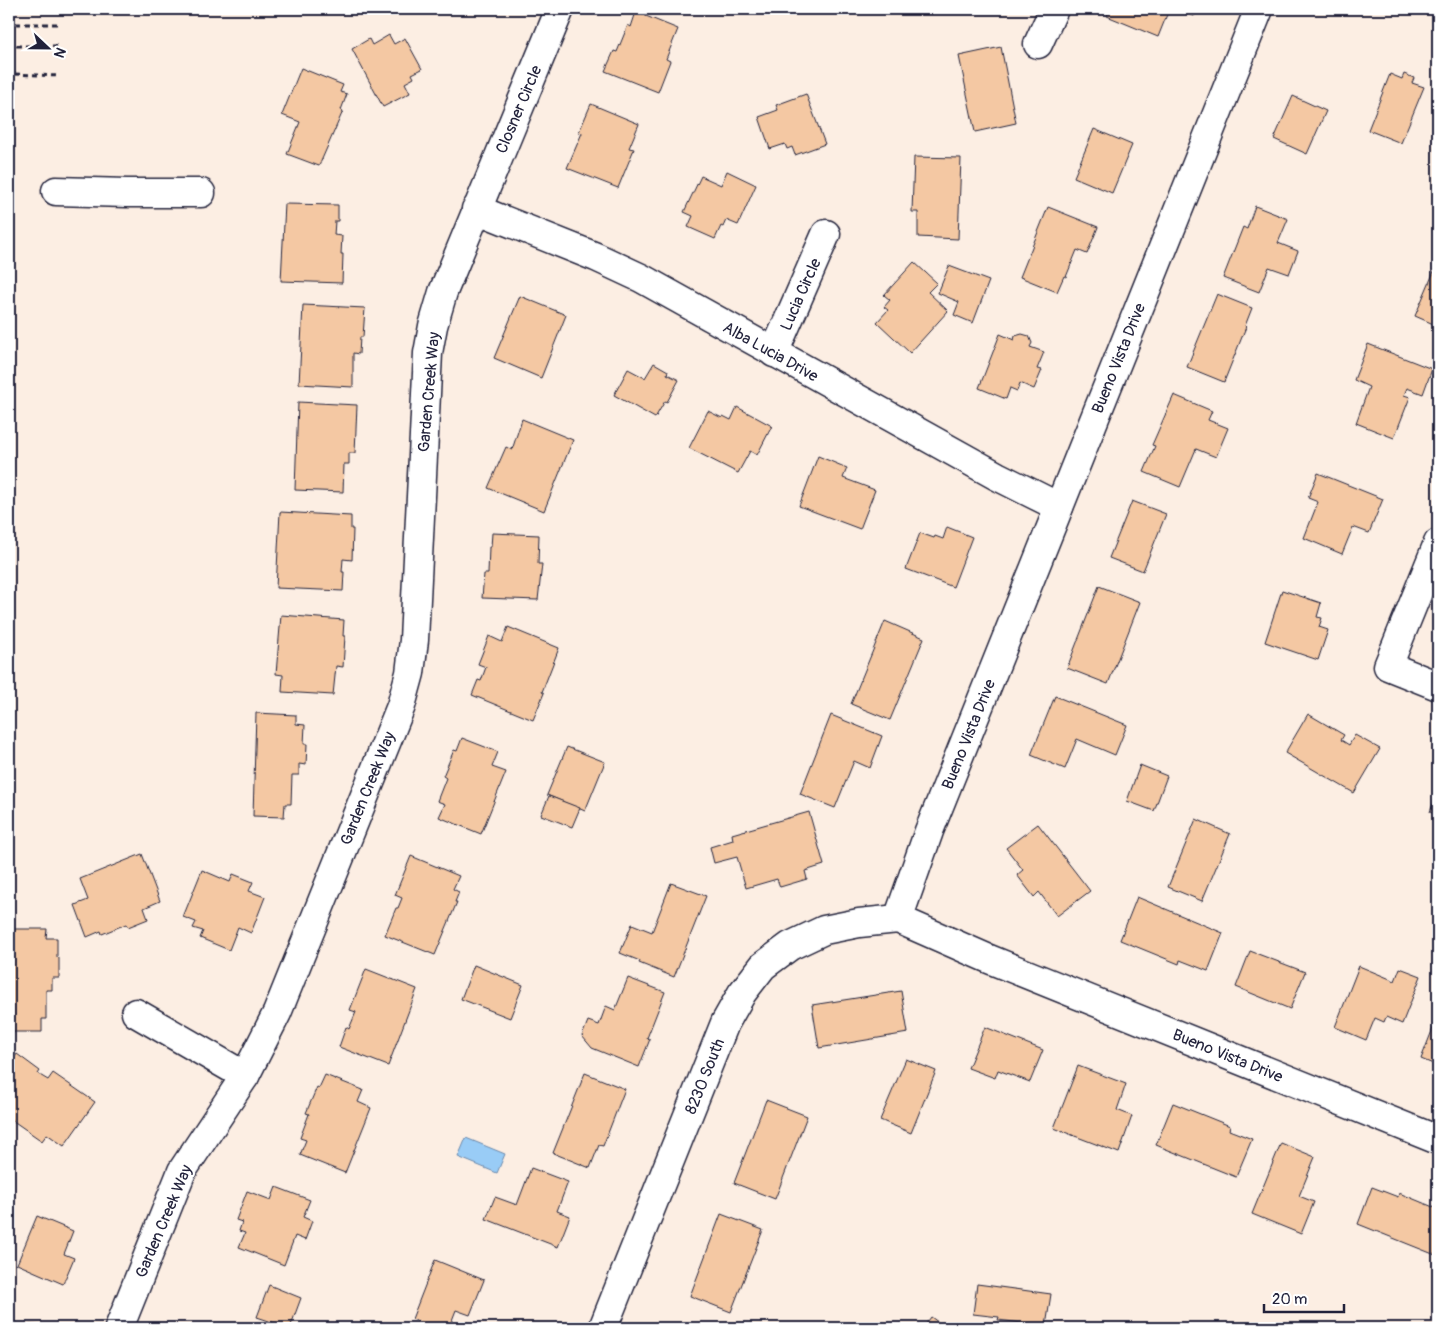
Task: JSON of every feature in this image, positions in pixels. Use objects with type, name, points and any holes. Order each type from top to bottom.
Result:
[{"type":"street","name":"Closner Circle","points":[[476,209],[560,9]]},
{"type":"street","points":[[1038,44],[1054,9]]},
{"type":"street","name":"Bueno Vista Drive","points":[[1259,9],[929,831],[898,919],[989,959],[1438,1140]]},
{"type":"street","points":[[56,191],[201,193]]},
{"type":"street","name":"Alba Lucia Drive","points":[[476,209],[596,257],[641,278],[997,476],[1059,507]]},
{"type":"street","name":"Garden Creek Way","points":[[119,1328],[182,1171],[245,1076],[278,1013],[401,706],[410,673],[414,640],[428,352],[443,292],[476,209]]},
{"type":"street","name":"Lucia Circle","points":[[774,353],[826,234]]},
{"type":"street","points":[[1438,543],[1388,666],[1438,686]]},
{"type":"street","name":"8230 South","points":[[603,1328],[725,1023],[742,993],[763,966],[790,946],[824,930],[859,923],[898,919]]},
{"type":"street","points":[[136,1013],[245,1076]]},
{"type":"path","points":[[16,24],[61,24]]},
{"type":"path","points":[[16,46],[60,46]]},
{"type":"path","points":[[15,74],[59,76]]},
{"type":"water","points":[[466,1138],[505,1154],[497,1173],[458,1157]]},
{"type":"building","points":[[1110,9],[1173,9],[1172,13],[1168,12],[1158,37],[1107,16]]},
{"type":"building","points":[[1176,9],[1198,9],[1194,16]]},
{"type":"building","points":[[636,12],[678,29],[666,59],[670,61],[658,92],[605,71],[614,51],[617,52],[628,25],[631,27]]},
{"type":"building","points":[[389,35],[394,44],[405,38],[422,69],[412,74],[414,78],[405,83],[410,93],[383,107],[352,49],[369,39],[372,45]]},
{"type":"building","points":[[1001,47],[1016,123],[975,132],[959,56]]},
{"type":"building","points":[[301,68],[343,85],[340,92],[347,94],[341,110],[343,111],[319,166],[287,154],[300,122],[282,115]]},
{"type":"building","points":[[1390,74],[1402,79],[1404,74],[1414,78],[1412,83],[1424,87],[1401,143],[1368,130]]},
{"type":"building","points":[[806,94],[825,144],[795,155],[792,147],[787,149],[785,144],[770,149],[759,117],[778,110],[776,105]]},
{"type":"building","points":[[1293,96],[1326,111],[1307,154],[1274,139]]},
{"type":"building","points":[[591,104],[639,124],[629,148],[634,149],[618,188],[567,168],[582,133],[579,132]]},
{"type":"building","points":[[1094,129],[1132,145],[1112,193],[1074,177]]},
{"type":"building","points":[[914,157],[961,158],[958,239],[918,237],[918,212],[912,212]]},
{"type":"building","points":[[727,171],[756,185],[738,225],[726,220],[715,239],[688,227],[693,216],[684,212],[701,176],[721,185]]},
{"type":"building","points":[[285,204],[338,205],[338,221],[335,221],[334,235],[342,236],[342,283],[281,281]]},
{"type":"building","points":[[1255,206],[1288,219],[1278,243],[1298,251],[1289,274],[1269,267],[1259,292],[1223,278],[1243,227],[1247,229]]},
{"type":"building","points":[[1048,207],[1098,227],[1087,254],[1077,250],[1066,277],[1064,276],[1057,292],[1020,277]]},
{"type":"building","points":[[914,262],[937,283],[928,292],[948,311],[910,353],[877,322],[888,310],[884,307],[890,300],[884,295]]},
{"type":"building","points":[[1438,262],[1438,326],[1415,316]]},
{"type":"building","points":[[949,266],[989,281],[973,323],[954,315],[959,302],[938,293]]},
{"type":"building","points":[[1217,294],[1252,308],[1224,382],[1187,367]]},
{"type":"building","points":[[520,296],[566,315],[541,378],[494,358]]},
{"type":"building","points":[[303,305],[365,308],[363,337],[360,337],[359,354],[353,353],[353,387],[299,384]]},
{"type":"building","points":[[1000,334],[1014,340],[1015,336],[1022,334],[1029,336],[1032,343],[1030,347],[1044,352],[1037,369],[1042,370],[1034,389],[1020,383],[1017,391],[1010,388],[1006,399],[979,388]]},
{"type":"building","points":[[1368,344],[1432,369],[1423,394],[1407,388],[1404,395],[1410,397],[1394,438],[1356,423],[1369,387],[1354,380]]},
{"type":"building","points":[[654,363],[668,371],[667,374],[679,380],[667,402],[665,401],[655,418],[614,395],[628,369],[645,378]]},
{"type":"building","points":[[1174,395],[1212,411],[1208,420],[1228,428],[1216,457],[1196,449],[1180,487],[1144,472],[1155,446],[1152,445]]},
{"type":"building","points":[[298,402],[357,405],[355,453],[349,453],[349,464],[344,464],[343,492],[295,490]]},
{"type":"building","points":[[737,407],[772,426],[757,455],[750,451],[738,473],[689,448],[708,411],[731,420]]},
{"type":"building","points":[[522,419],[573,440],[544,511],[488,488],[506,447],[512,450]]},
{"type":"building","points":[[818,456],[847,468],[843,478],[875,490],[860,529],[799,506]]},
{"type":"building","points":[[1318,473],[1383,499],[1369,533],[1353,527],[1342,554],[1304,538],[1318,502],[1308,498]]},
{"type":"building","points":[[1132,501],[1166,514],[1143,571],[1109,558]]},
{"type":"building","points":[[280,512],[351,516],[351,529],[353,529],[352,560],[343,559],[343,591],[276,588]]},
{"type":"building","points":[[947,527],[972,537],[953,587],[906,569],[920,533],[943,539]]},
{"type":"building","points":[[492,533],[539,535],[538,564],[542,564],[538,600],[482,598],[484,574],[488,574],[489,547],[491,547]]},
{"type":"building","points":[[1099,586],[1140,602],[1108,684],[1067,668]]},
{"type":"building","points":[[1282,590],[1321,603],[1317,617],[1322,618],[1319,627],[1328,630],[1318,660],[1265,642]]},
{"type":"building","points":[[281,615],[344,620],[343,667],[336,666],[333,695],[282,692],[283,675],[276,674]]},
{"type":"building","points":[[885,621],[924,638],[890,720],[851,704]]},
{"type":"building","points":[[508,627],[559,648],[533,720],[472,695],[478,680],[481,681],[486,667],[478,664],[489,636],[502,642]]},
{"type":"building","points":[[1055,696],[1127,725],[1115,755],[1077,739],[1065,769],[1031,755]]},
{"type":"building","points":[[256,713],[296,715],[296,724],[305,725],[304,744],[307,744],[306,765],[299,764],[299,775],[292,775],[291,804],[285,804],[284,817],[253,816]]},
{"type":"building","points":[[1308,714],[1344,735],[1341,740],[1349,745],[1355,735],[1380,749],[1354,793],[1285,753]]},
{"type":"building","points":[[831,715],[882,736],[870,768],[854,761],[835,808],[800,794]]},
{"type":"building","points":[[462,738],[498,752],[492,767],[506,772],[481,834],[439,817],[445,804],[437,801],[446,778],[443,776],[454,750],[457,751]]},
{"type":"building","points":[[567,747],[605,762],[585,811],[547,795]]},
{"type":"building","points":[[1140,765],[1167,776],[1154,811],[1127,801]]},
{"type":"building","points":[[1438,791],[1438,816],[1430,812]]},
{"type":"building","points":[[549,796],[580,808],[572,827],[541,815]]},
{"type":"building","points":[[809,812],[824,865],[805,871],[807,879],[780,887],[777,879],[746,888],[737,857],[714,863],[710,847],[733,840],[732,834]]},
{"type":"building","points":[[1196,819],[1230,834],[1202,901],[1168,887]]},
{"type":"building","points":[[1038,824],[1090,891],[1057,916],[1039,892],[1034,897],[1017,875],[1023,870],[1006,848]]},
{"type":"building","points":[[142,854],[160,901],[144,908],[148,919],[128,927],[126,924],[102,934],[101,931],[87,937],[75,905],[88,900],[80,879]]},
{"type":"building","points":[[411,856],[459,876],[453,889],[459,892],[455,902],[457,902],[435,955],[385,935],[402,898],[395,895]]},
{"type":"building","points":[[202,870],[230,882],[233,874],[253,882],[249,891],[265,897],[251,933],[238,927],[229,950],[200,938],[203,931],[193,928],[196,922],[183,917]]},
{"type":"building","points":[[671,883],[706,896],[674,977],[620,953],[632,924],[652,932]]},
{"type":"building","points":[[1137,897],[1223,933],[1208,971],[1180,960],[1179,964],[1120,940]]},
{"type":"building","points":[[9,929],[47,929],[46,938],[57,938],[59,978],[52,978],[52,990],[46,990],[46,1019],[42,1019],[42,1032],[9,1032]]},
{"type":"building","points":[[1250,951],[1305,972],[1290,1009],[1236,987]]},
{"type":"building","points":[[474,965],[523,985],[510,1018],[461,999]]},
{"type":"building","points":[[1359,966],[1395,981],[1400,968],[1421,976],[1402,1024],[1386,1017],[1384,1022],[1375,1018],[1366,1040],[1335,1027]]},
{"type":"building","points":[[366,969],[417,989],[388,1066],[339,1047],[346,1027],[349,1029],[356,1012],[350,1010]]},
{"type":"building","points":[[628,978],[665,992],[647,1038],[650,1039],[639,1067],[592,1048],[582,1036],[588,1021],[599,1025],[606,1006],[615,1010]]},
{"type":"building","points":[[901,991],[908,1033],[819,1048],[812,1005]]},
{"type":"building","points":[[1438,1018],[1438,1066],[1421,1059]]},
{"type":"building","points":[[985,1027],[1043,1050],[1030,1082],[998,1070],[995,1078],[968,1068]]},
{"type":"building","points":[[17,1054],[40,1071],[38,1074],[48,1080],[53,1073],[95,1102],[64,1146],[47,1134],[42,1141],[9,1118],[9,1065]]},
{"type":"building","points":[[906,1059],[936,1071],[911,1133],[880,1120]]},
{"type":"building","points":[[1078,1066],[1126,1084],[1117,1110],[1132,1116],[1119,1153],[1054,1128]]},
{"type":"building","points":[[585,1073],[625,1089],[603,1146],[599,1145],[590,1168],[553,1153]]},
{"type":"building","points":[[325,1075],[363,1090],[358,1102],[371,1108],[345,1173],[300,1155],[306,1140],[300,1138],[309,1114],[306,1113],[317,1087],[319,1088]]},
{"type":"building","points":[[766,1100],[807,1116],[775,1199],[734,1183]]},
{"type":"building","points":[[1173,1103],[1230,1126],[1229,1130],[1252,1139],[1236,1177],[1156,1145]]},
{"type":"building","points":[[1281,1143],[1315,1157],[1299,1196],[1314,1202],[1301,1234],[1252,1214]]},
{"type":"building","points":[[531,1168],[568,1182],[557,1211],[570,1216],[558,1247],[486,1219],[495,1197],[517,1205]]},
{"type":"building","points":[[276,1187],[310,1200],[303,1217],[312,1221],[305,1240],[295,1236],[284,1265],[239,1247],[245,1233],[239,1231],[242,1222],[236,1220],[247,1191],[271,1200]]},
{"type":"building","points":[[1372,1187],[1398,1197],[1399,1193],[1438,1209],[1438,1256],[1358,1224]]},
{"type":"building","points":[[721,1214],[763,1230],[731,1312],[690,1296]]},
{"type":"building","points":[[37,1216],[73,1231],[64,1254],[74,1258],[63,1284],[17,1264]]},
{"type":"building","points":[[435,1260],[484,1280],[470,1315],[456,1310],[449,1328],[435,1328],[412,1319]]},
{"type":"building","points":[[977,1284],[1051,1294],[1046,1326],[998,1320],[999,1317],[973,1314]]},
{"type":"building","points":[[269,1285],[301,1298],[290,1328],[257,1317]]},
{"type":"building","points":[[931,1317],[946,1328],[923,1328]]},
{"type":"building","points":[[224,1323],[235,1327],[236,1324],[247,1328],[222,1328]]},
{"type":"building","points":[[9,1324],[48,1326],[48,1328],[9,1328]]}]
